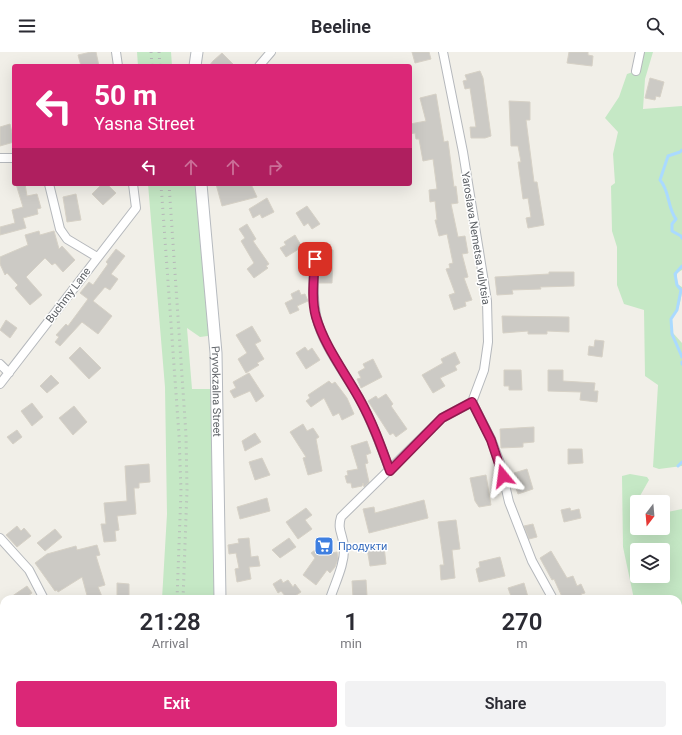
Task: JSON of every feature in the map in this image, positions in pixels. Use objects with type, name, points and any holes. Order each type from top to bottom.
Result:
[{"type":"street","points":[[116,52],[118,64]]},
{"type":"street","points":[[194,64],[197,52]]},
{"type":"street","points":[[261,64],[271,52]]},
{"type":"street","name":"Yaroslava Nemetsa vulytsia","points":[[443,52],[463,152],[488,301],[488,342],[484,370],[472,402]]},
{"type":"street","points":[[636,71],[640,52]]},
{"type":"street","points":[[0,158],[12,158]]},
{"type":"street","points":[[49,186],[60,229],[67,239],[96,257]]},
{"type":"street","name":"Buchmy Lane","points":[[0,384],[96,257],[136,208],[133,186]]},
{"type":"street","name":"Pryvokzalna Street","points":[[201,186],[216,353],[220,595]]},
{"type":"street","points":[[315,248],[314,281],[316,315],[322,332],[336,361],[360,399],[379,440],[390,471]]},
{"type":"street","points":[[0,364],[9,373]]},
{"type":"street","points":[[331,595],[341,564],[344,547],[339,525],[341,517],[390,471],[442,418],[472,402],[491,440],[500,463],[510,502],[532,561],[551,595]]},
{"type":"street","points":[[0,538],[28,570],[42,595]]},
{"type":"green space","points":[[137,52],[171,52],[172,64],[138,64]]},
{"type":"green space","points":[[640,52],[653,52],[645,79],[643,109],[682,106],[682,270],[677,273],[677,284],[682,287],[682,291],[678,308],[671,319],[673,333],[682,343],[682,466],[659,469],[653,467],[658,385],[645,376],[644,310],[624,304],[617,285],[617,247],[612,231],[611,186],[615,183],[613,154],[618,132],[605,118],[619,97],[627,74],[636,71]]},
{"type":"green space","points":[[148,186],[201,186],[215,335],[200,337],[187,328],[192,389],[217,389],[220,595],[162,595],[167,514],[165,387]]},
{"type":"green space","points":[[630,474],[647,477],[649,480],[641,495],[630,495],[630,535],[670,535],[670,512],[682,509],[682,595],[633,595],[631,583],[670,583],[670,543],[630,543],[630,580],[623,547],[622,476]]},
{"type":"building","points":[[96,52],[99,64],[80,64],[78,55]]},
{"type":"building","points":[[412,52],[429,52],[431,59],[415,63]]},
{"type":"building","points":[[569,52],[588,52],[588,55],[593,56],[592,66],[567,63]]},
{"type":"building","points":[[222,53],[233,64],[211,64]]},
{"type":"building","points":[[480,71],[483,78],[491,136],[485,138],[471,138],[470,127],[476,127],[470,88],[465,89],[463,81],[467,80],[465,75]]},
{"type":"building","points":[[650,78],[664,82],[660,97],[656,96],[655,100],[645,98]]},
{"type":"building","points":[[436,94],[444,142],[448,141],[454,187],[456,186],[458,203],[451,204],[458,237],[465,236],[468,253],[462,254],[468,277],[464,278],[472,300],[465,302],[466,306],[454,310],[449,295],[455,293],[446,269],[450,268],[449,264],[453,263],[447,234],[439,236],[435,220],[437,220],[435,201],[430,202],[429,190],[437,189],[433,159],[423,161],[419,139],[416,139],[415,133],[412,134],[412,124],[426,121],[420,98]]},
{"type":"building","points":[[509,101],[530,102],[530,120],[526,120],[534,182],[537,182],[544,225],[528,228],[526,218],[531,217],[528,198],[523,199],[518,162],[521,162],[518,146],[511,146]]},
{"type":"building","points":[[10,124],[12,143],[0,146],[0,127]]},
{"type":"building","points":[[17,186],[25,186],[27,196],[37,194],[41,208],[37,209],[38,214],[23,218],[26,228],[0,235],[0,227],[15,223],[12,210],[23,207]]},
{"type":"building","points":[[100,186],[109,186],[116,193],[103,205],[92,194]]},
{"type":"building","points":[[217,186],[252,186],[257,197],[222,206]]},
{"type":"building","points":[[76,194],[81,220],[67,222],[63,197]]},
{"type":"building","points":[[267,198],[274,212],[262,218],[260,214],[253,218],[249,209]]},
{"type":"building","points":[[307,206],[320,224],[312,229],[308,223],[304,226],[296,213]]},
{"type":"building","points":[[247,224],[256,239],[253,241],[269,264],[266,266],[268,268],[254,278],[247,269],[254,263],[241,241],[245,238],[239,229]]},
{"type":"building","points":[[39,231],[40,235],[54,231],[59,249],[62,246],[75,260],[63,272],[55,263],[52,265],[45,258],[26,277],[42,295],[30,305],[15,288],[18,285],[7,273],[5,275],[0,264],[0,257],[28,245],[25,235]]},
{"type":"building","points":[[295,235],[302,247],[286,257],[280,248],[286,245],[284,242]]},
{"type":"building","points":[[116,249],[125,256],[111,274],[118,279],[110,290],[105,287],[93,301],[112,316],[98,334],[82,322],[60,346],[55,342],[59,337],[56,335],[66,324],[68,326],[88,299],[80,293],[89,282],[93,285],[108,264],[106,262]]},
{"type":"building","points":[[325,249],[333,250],[332,283],[319,283],[320,257],[325,257]]},
{"type":"building","points":[[549,272],[574,272],[574,286],[512,290],[513,294],[497,295],[495,277],[549,274]]},
{"type":"building","points":[[299,290],[301,295],[305,294],[308,301],[297,306],[299,310],[290,314],[285,303],[293,299],[291,294]]},
{"type":"building","points":[[502,316],[569,317],[569,332],[547,331],[547,334],[528,334],[528,331],[503,333]]},
{"type":"building","points":[[6,320],[17,328],[10,338],[0,330]]},
{"type":"building","points":[[252,326],[261,341],[255,344],[264,359],[257,363],[259,365],[246,373],[238,359],[247,353],[236,335]]},
{"type":"building","points":[[595,340],[604,341],[602,357],[588,355],[589,346],[594,347]]},
{"type":"building","points":[[80,347],[101,368],[89,379],[69,358]]},
{"type":"building","points":[[305,347],[308,351],[312,348],[320,360],[306,369],[296,353]]},
{"type":"building","points":[[455,352],[460,363],[455,366],[457,370],[440,378],[445,386],[433,393],[422,375],[443,363],[441,359]]},
{"type":"building","points":[[373,359],[382,377],[361,388],[357,379],[361,378],[358,372],[365,368],[363,364]]},
{"type":"building","points":[[504,370],[521,370],[522,390],[509,390],[509,386],[504,386]]},
{"type":"building","points":[[548,370],[563,370],[563,381],[595,383],[594,391],[598,391],[597,402],[580,400],[581,392],[548,391]]},
{"type":"building","points":[[249,373],[264,396],[256,402],[250,391],[234,398],[230,391],[236,388],[233,382]]},
{"type":"building","points":[[51,375],[59,383],[47,393],[40,386]]},
{"type":"building","points":[[329,381],[332,384],[335,382],[347,398],[354,414],[342,420],[339,413],[333,416],[324,398],[311,407],[306,401],[310,398],[308,395]]},
{"type":"building","points":[[386,394],[393,404],[391,406],[407,429],[396,437],[393,433],[390,435],[368,401],[376,396],[378,399]]},
{"type":"building","points":[[32,403],[43,417],[32,426],[21,411]]},
{"type":"building","points":[[74,406],[87,422],[73,435],[59,418]]},
{"type":"building","points":[[303,424],[307,431],[313,428],[319,437],[316,439],[322,471],[308,475],[303,458],[306,457],[290,432]]},
{"type":"building","points":[[534,427],[534,442],[523,443],[523,447],[501,448],[500,429]]},
{"type":"building","points":[[17,430],[22,437],[13,444],[7,437]]},
{"type":"building","points":[[255,433],[261,442],[245,451],[242,441]]},
{"type":"building","points":[[367,441],[371,453],[366,455],[368,463],[365,464],[369,482],[364,487],[363,483],[362,486],[352,488],[351,483],[347,483],[345,476],[348,475],[347,471],[358,469],[351,446]]},
{"type":"building","points":[[568,449],[582,449],[583,463],[568,464]]},
{"type":"building","points":[[262,458],[270,475],[255,480],[249,462]]},
{"type":"building","points":[[149,464],[150,482],[139,483],[139,488],[134,488],[136,514],[117,516],[119,530],[115,531],[116,541],[104,542],[101,524],[106,524],[104,503],[127,501],[125,466]]},
{"type":"building","points":[[527,469],[533,489],[518,494],[511,474]]},
{"type":"building","points":[[486,475],[491,505],[479,507],[475,501],[470,478]]},
{"type":"building","points":[[267,498],[270,511],[240,519],[237,507]]},
{"type":"building","points":[[424,500],[428,518],[369,533],[363,509],[374,507],[375,513]]},
{"type":"building","points":[[306,508],[312,515],[305,520],[312,529],[298,539],[286,522]]},
{"type":"building","points":[[570,508],[571,511],[579,509],[581,518],[564,522],[561,510]]},
{"type":"building","points":[[456,520],[460,549],[452,550],[455,578],[441,580],[440,565],[444,565],[438,522]]},
{"type":"building","points":[[533,524],[537,537],[529,539],[524,526]]},
{"type":"building","points":[[17,526],[21,531],[24,528],[31,536],[17,547],[6,535]]},
{"type":"building","points":[[55,529],[62,537],[45,551],[37,543]]},
{"type":"building","points":[[249,538],[251,557],[258,556],[260,566],[249,567],[251,579],[237,582],[235,569],[239,568],[236,553],[229,554],[228,545],[239,543],[238,539]]},
{"type":"building","points":[[289,538],[296,547],[280,558],[272,550]]},
{"type":"building","points":[[323,544],[325,554],[337,552],[338,559],[335,567],[330,573],[327,570],[316,585],[303,575],[315,558],[311,553]]},
{"type":"building","points":[[97,545],[100,555],[96,556],[105,585],[98,587],[101,595],[87,595],[82,577],[58,592],[57,590],[55,591],[35,563],[47,554],[76,546],[77,550]]},
{"type":"building","points":[[384,546],[386,564],[370,566],[367,548]]},
{"type":"building","points":[[551,551],[567,578],[573,576],[577,586],[581,584],[585,593],[581,595],[561,595],[554,579],[552,580],[540,558]]},
{"type":"building","points":[[500,557],[505,576],[479,582],[476,569],[480,567],[479,562]]},
{"type":"building","points":[[281,579],[283,583],[288,580],[293,587],[295,584],[301,592],[296,595],[284,595],[281,591],[278,593],[273,584]]},
{"type":"building","points":[[366,580],[367,595],[353,595],[352,581]]},
{"type":"building","points":[[117,583],[129,584],[129,595],[117,595]]},
{"type":"building","points":[[524,583],[527,595],[511,595],[508,588]]},
{"type":"building","points":[[27,586],[32,593],[29,595],[14,595]]},
{"type":"waterway","points":[[682,150],[668,156],[660,180],[663,184],[671,209],[676,219],[672,224],[672,231],[682,238]]},
{"type":"waterway","points":[[682,266],[675,274],[677,285],[681,290],[677,310],[671,319],[672,334],[682,357]]},
{"type":"waterway","points":[[678,466],[682,462]]},
{"type":"railway","points":[[151,52],[152,64]]},
{"type":"railway","points":[[159,52],[160,64]]},
{"type":"railway","points":[[161,186],[179,435],[181,491],[177,595]]},
{"type":"railway","points":[[169,186],[186,435],[187,490],[183,595]]},
{"type":"place","name":"Продукти","points":[[324,546]]},
{"type":"route","points":[[315,259],[314,281],[316,315],[322,332],[336,361],[360,399],[379,440],[390,471],[442,418],[472,402],[491,440],[500,463],[503,476]]}]
